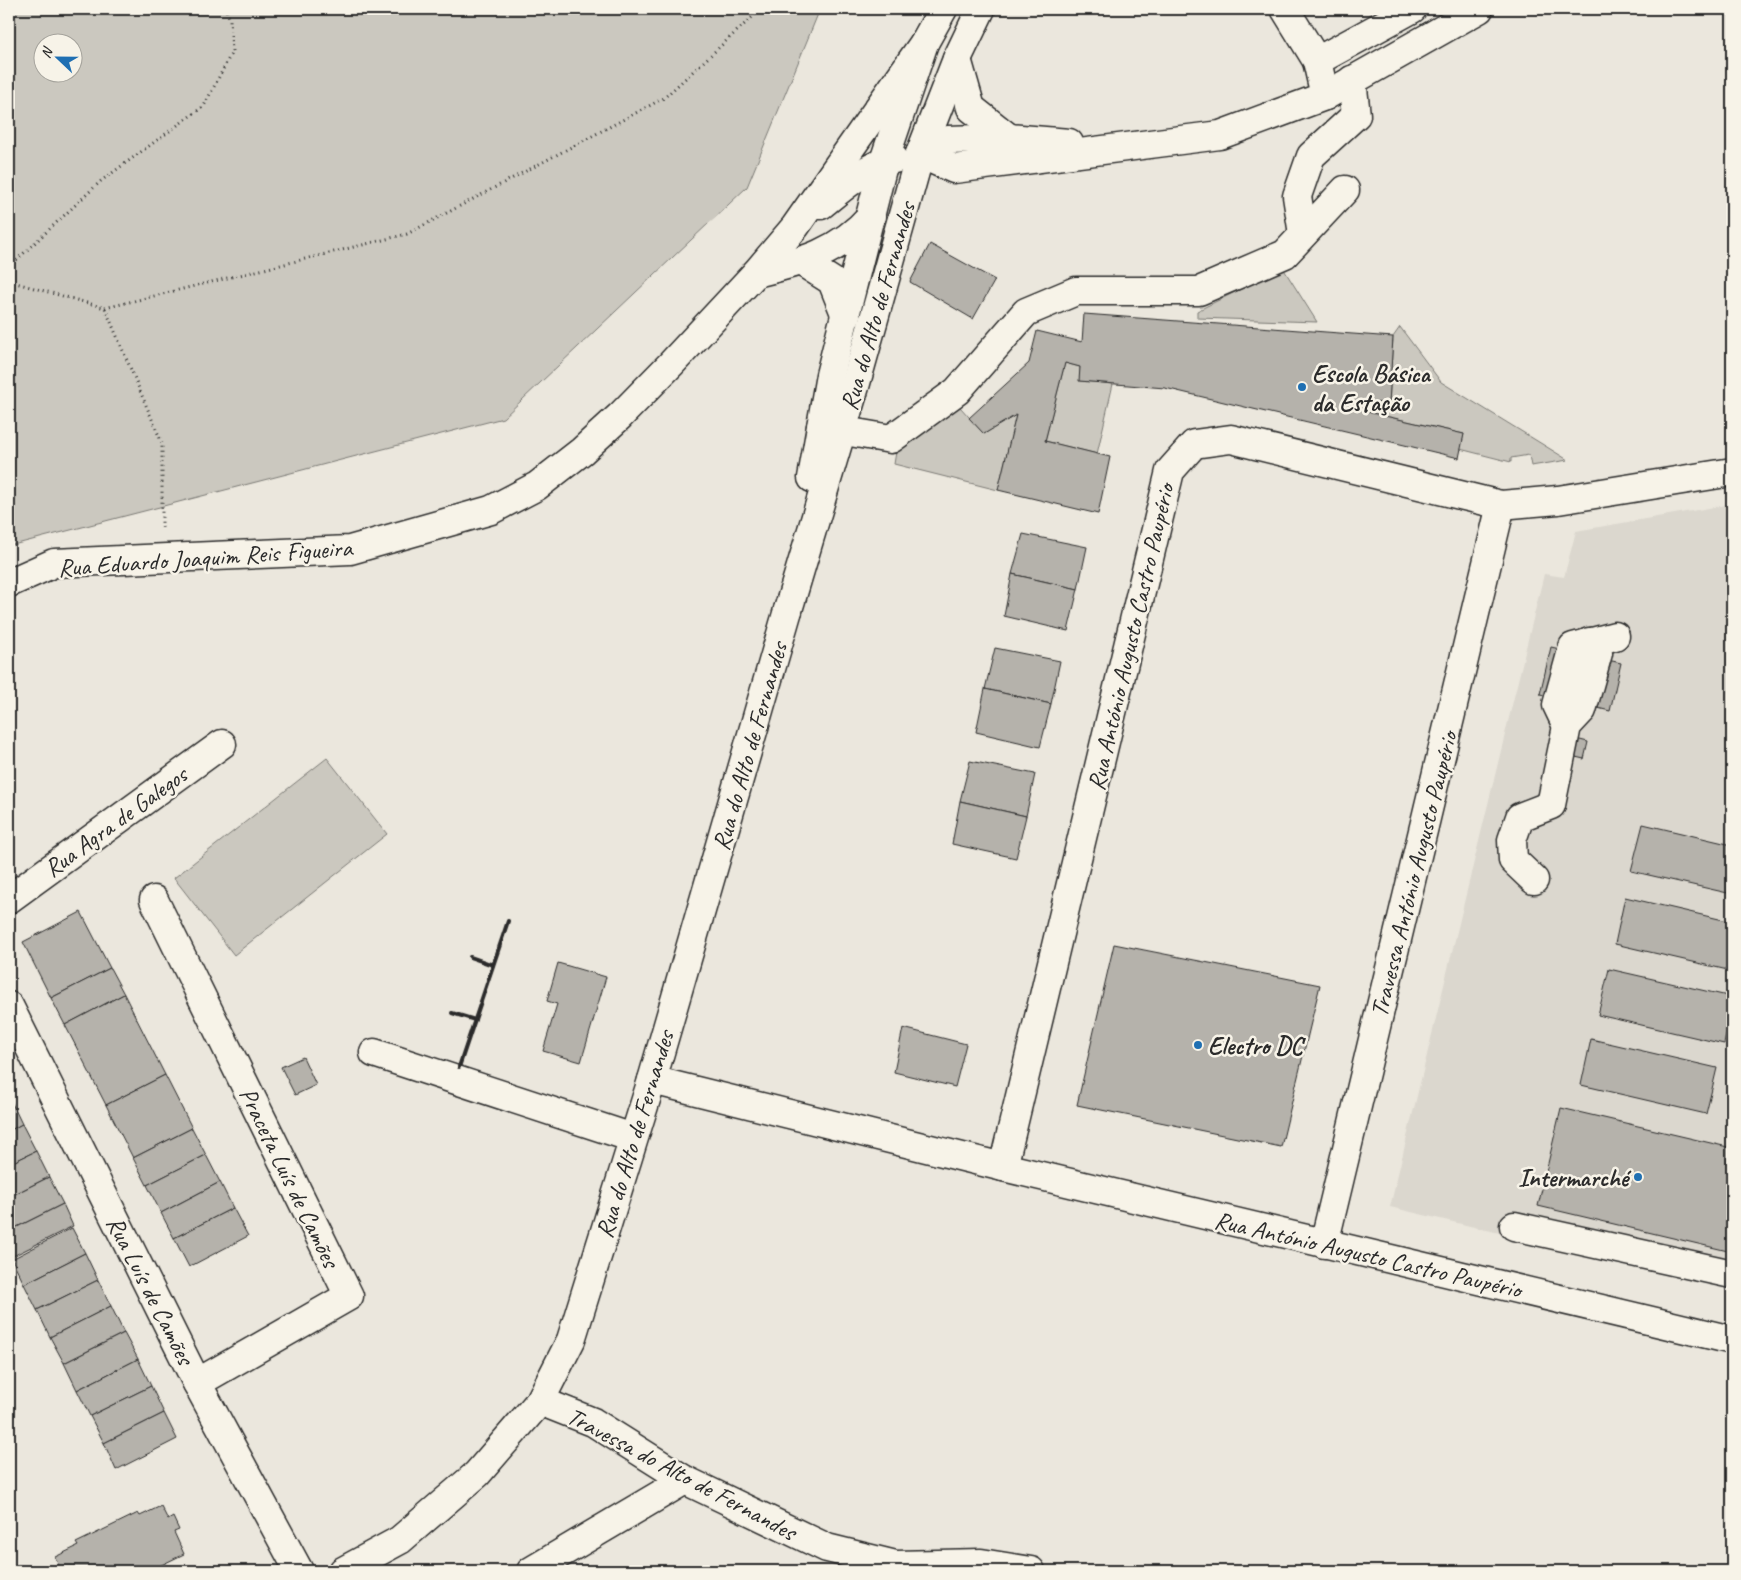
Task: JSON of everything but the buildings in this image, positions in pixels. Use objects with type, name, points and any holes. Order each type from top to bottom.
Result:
[{"type":"street","name":"Rua do Alto de Fernandes","points":[[832,428],[830,375],[884,161],[924,42],[943,9]]},
{"type":"street","name":"Rua do Alto de Fernandes","points":[[343,1571],[400,1540],[477,1474],[540,1401],[570,1340],[652,1080],[788,610],[832,428],[920,154],[956,59],[981,9]]},
{"type":"street","points":[[1285,9],[1317,61],[1325,96]]},
{"type":"street","points":[[1317,61],[1412,9]]},
{"type":"street","points":[[920,154],[954,169],[1220,135],[1325,96],[1479,9]]},
{"type":"street","points":[[795,227],[924,42]]},
{"type":"street","points":[[956,59],[971,108],[1009,138]]},
{"type":"street","points":[[1303,234],[1297,196],[1311,156],[1356,115],[1352,80]]},
{"type":"street","points":[[795,227],[844,186],[884,161],[920,154],[948,140],[1009,138],[1123,147]]},
{"type":"street","points":[[756,273],[802,262],[840,244],[869,218],[920,154]]},
{"type":"street","points":[[832,428],[891,439],[957,391],[1026,312],[1076,291],[1199,291],[1285,254],[1345,190]]},
{"type":"street","name":"Rua Eduardo Joaquim Reis Figueira","points":[[9,583],[54,563],[350,550],[491,510],[537,486],[582,451],[671,364],[756,273],[795,227]]},
{"type":"street","points":[[802,262],[832,281],[846,316]]},
{"type":"street","name":"Rua António Augusto Castro Paupério","points":[[1003,1167],[1170,471],[1194,444],[1231,439],[1501,505],[1558,500],[1732,472]]},
{"type":"street","name":"Travessa António Augusto Paupério","points":[[1324,1244],[1501,505]]},
{"type":"street","points":[[1534,880],[1513,860],[1512,840],[1520,817],[1551,805],[1567,726],[1557,705],[1573,647],[1602,639]]},
{"type":"street","name":"Rua Agra de Galegos","points":[[9,898],[222,744]]},
{"type":"street","name":"Praceta Luís de Camões","points":[[154,900],[349,1296],[197,1383]]},
{"type":"street","name":"Rua Luís de Camões","points":[[9,1006],[197,1383],[299,1571]]},
{"type":"street","points":[[374,1053],[633,1138]]},
{"type":"street","name":"Rua António Augusto Castro Paupério","points":[[652,1080],[1003,1167],[1732,1340]]},
{"type":"street","points":[[1514,1226],[1732,1274]]},
{"type":"street","name":"Travessa do Alto de Fernandes","points":[[540,1401],[593,1422],[685,1480],[827,1548],[896,1565],[981,1563],[1031,1571]]},
{"type":"street","points":[[531,1571],[685,1480]]},
{"type":"path","points":[[9,267],[100,181],[204,106],[232,52],[230,20],[226,9]]},
{"type":"path","points":[[9,281],[104,308],[407,234],[664,98],[760,9]]},
{"type":"path","points":[[104,308],[162,443],[162,559]]},
{"type":"shaded area","points":[[9,9],[820,9],[747,187],[503,418],[9,546]]},
{"type":"shaded area","points":[[1283,268],[1317,322],[1197,318],[1197,311]]},
{"type":"shaded area","points":[[1400,327],[1441,382],[1568,460],[1531,466],[1529,455],[1511,458],[1511,462],[1460,449],[1464,434],[1363,411],[1365,401],[1389,404],[1393,337]]},
{"type":"shaded area","points":[[1065,363],[1080,367],[1080,381],[1113,384],[1097,454],[1045,441]]},
{"type":"shaded area","points":[[953,399],[984,434],[1016,415],[998,490],[894,464],[898,440]]},
{"type":"shaded area","points":[[1732,504],[1732,1288],[1390,1207],[1544,574],[1564,577],[1576,531]]},
{"type":"shaded area","points":[[327,758],[387,834],[234,955],[174,878]]},
{"type":"railway","points":[[459,1067],[508,921]]},
{"type":"railway","points":[[470,957],[493,965]]},
{"type":"railway","points":[[452,1013],[475,1020]]},
{"type":"place","name":"Escola Básica da Estação","points":[[1302,387]]},
{"type":"place","name":"Electro DC","points":[[1198,1045]]},
{"type":"place","name":"Intermarché","points":[[1638,1177]]}]
